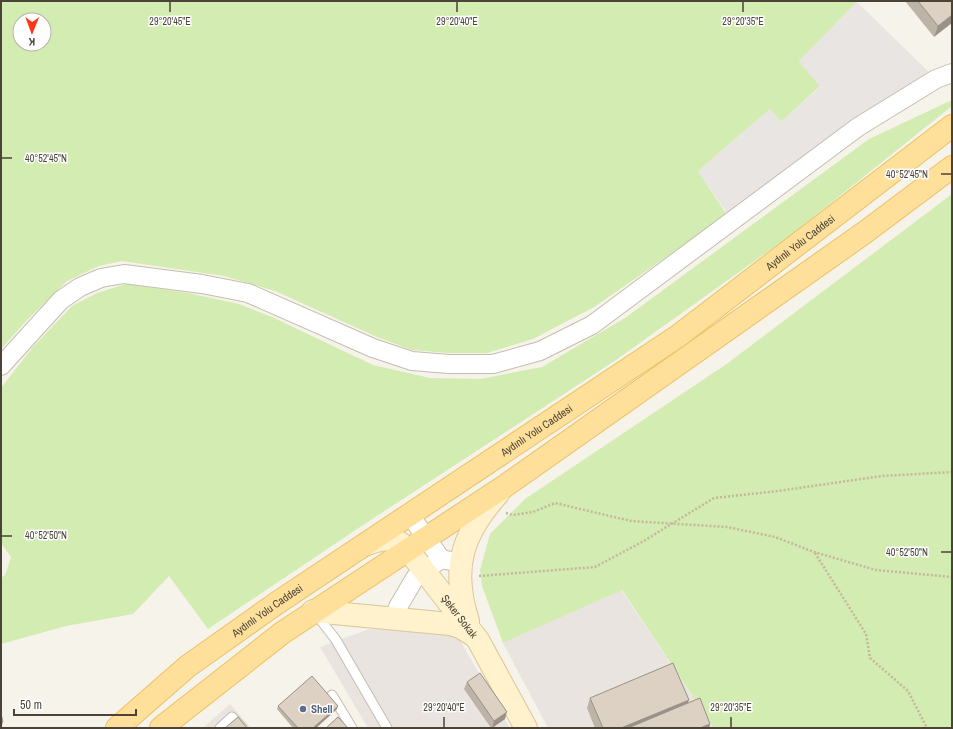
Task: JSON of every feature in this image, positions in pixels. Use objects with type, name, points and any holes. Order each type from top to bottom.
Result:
[{"type":"main road","name":"Aydınlı Yolu Caddesi","points":[[117,728],[188,666],[277,603],[678,336],[952,126]]},
{"type":"main road","points":[[161,728],[232,670],[313,611],[505,486],[858,237],[952,167]]},
{"type":"street","points":[[1,366],[61,300],[80,287],[101,278],[124,274],[202,284],[248,293],[373,348],[412,361],[449,364],[493,364],[540,351],[592,325],[858,127],[936,79],[952,73]]},
{"type":"street","points":[[404,618],[423,613],[432,603],[434,595],[432,585],[447,568],[477,519],[505,486]]},
{"type":"street","points":[[410,515],[447,568],[478,640]]},
{"type":"street","name":"Şeker Sokak","points":[[367,544],[378,539],[396,540],[408,550],[447,568],[478,640],[526,728]]},
{"type":"street","points":[[313,611],[404,618],[455,625],[467,631],[478,640]]},
{"type":"lane","points":[[313,611],[336,640],[387,728]]},
{"type":"lane","points":[[332,696],[352,728]]},
{"type":"lane","points":[[220,728],[232,717],[242,728]]},
{"type":"path","points":[[447,568],[595,567],[672,524],[714,498],[778,491],[882,476],[952,472]]},
{"type":"path","points":[[477,519],[503,512],[513,515],[533,512],[556,503],[631,521],[727,527],[775,537],[814,552],[876,570],[952,576]]},
{"type":"path","points":[[814,552],[866,634],[870,658],[908,691],[927,728]]},
{"type":"shaded area","points":[[857,2],[936,79],[733,222],[698,171],[770,109],[781,122],[820,87],[799,61]]},
{"type":"shaded area","points":[[621,590],[714,728],[548,728],[503,643]]},
{"type":"shaded area","points":[[369,629],[456,633],[510,728],[368,728],[320,647]]},
{"type":"shaded area","points":[[230,704],[251,728],[203,728]]},
{"type":"green space","points":[[1,1],[857,2],[799,61],[820,86],[781,122],[770,109],[698,171],[727,215],[594,307],[533,339],[487,353],[448,353],[412,350],[377,337],[275,291],[224,276],[122,261],[99,266],[67,281],[27,320],[1,349]]},
{"type":"green space","points":[[952,100],[952,106],[791,235],[616,360],[360,527],[208,629],[169,576],[133,614],[66,626],[1,644],[1,578],[5,575],[11,557],[1,543],[1,388],[32,348],[72,306],[97,293],[126,284],[188,293],[239,304],[272,317],[373,365],[430,378],[480,379],[542,367],[625,318],[869,139]]},
{"type":"green space","points":[[952,194],[952,728],[714,728],[622,590],[503,643],[482,586],[480,570],[490,534],[525,499],[728,363]]},
{"type":"building","points":[[918,1],[952,1],[952,15],[938,26]]},
{"type":"building","points":[[673,663],[689,700],[621,728],[603,728],[590,698]]},
{"type":"building","points":[[480,673],[507,712],[494,721],[467,682]]},
{"type":"building","points":[[312,676],[338,706],[313,728],[298,728],[278,706]]},
{"type":"building","points":[[700,698],[710,724],[700,728],[628,728]]},
{"type":"building","points":[[238,717],[247,728],[225,728]]},
{"type":"building","points":[[338,717],[348,728],[326,728]]},
{"type":"place","name":"Shell","points":[[303,709]]}]
